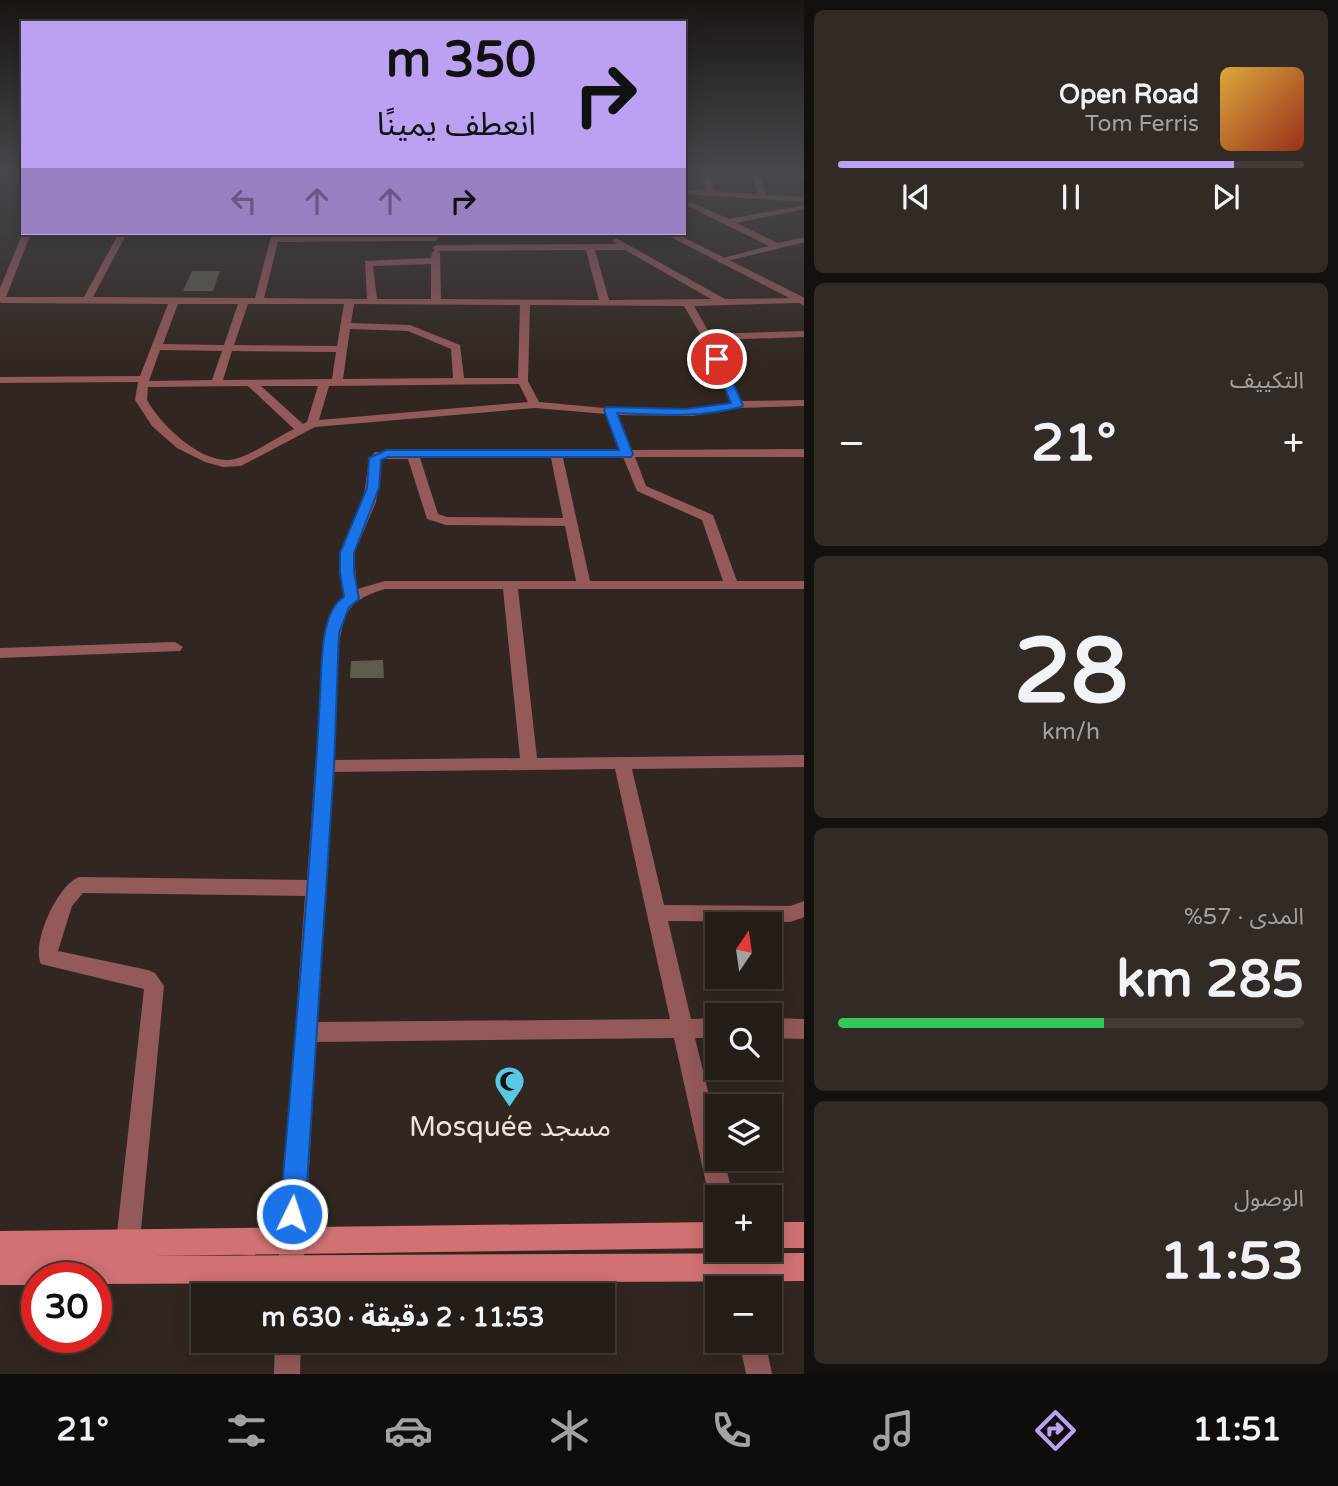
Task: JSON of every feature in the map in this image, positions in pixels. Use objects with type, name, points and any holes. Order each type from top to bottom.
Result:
[{"type":"main road","points":[[0,1245],[705,1235]]},
{"type":"main road","points":[[782,1235],[804,1235]]},
{"type":"main road","points":[[0,1271],[125,1270],[289,1282],[804,1267]]},
{"type":"street","points":[[25,237],[0,300],[687,303],[801,301]]},
{"type":"street","points":[[86,300],[120,237]]},
{"type":"street","points":[[259,300],[275,237]]},
{"type":"street","points":[[340,237],[466,237]]},
{"type":"street","points":[[610,237],[723,303]]},
{"type":"street","points":[[676,237],[801,301]]},
{"type":"street","points":[[759,237],[777,246]]},
{"type":"street","points":[[388,261],[391,238]]},
{"type":"street","points":[[436,238],[590,248],[625,247]]},
{"type":"street","points":[[436,238],[436,302]]},
{"type":"street","points":[[722,261],[804,239]]},
{"type":"street","points":[[590,248],[604,301]]},
{"type":"street","points":[[372,302],[368,263],[436,261]]},
{"type":"street","points":[[216,384],[244,300]]},
{"type":"street","points":[[174,301],[143,381],[141,400],[156,425],[182,447],[214,461],[237,463],[306,427],[377,416],[473,412],[536,405],[685,412],[712,411],[737,405],[802,406]]},
{"type":"street","points":[[337,382],[349,302]]},
{"type":"street","points":[[525,302],[523,381],[536,405]]},
{"type":"street","points":[[687,303],[707,337],[737,405]]},
{"type":"street","points":[[346,326],[414,328],[456,347],[459,382]]},
{"type":"street","points":[[707,337],[804,334]]},
{"type":"street","points":[[156,347],[342,348]]},
{"type":"street","points":[[0,380],[253,385],[523,381]]},
{"type":"street","points":[[306,427],[324,383]]},
{"type":"street","points":[[253,385],[306,427]]},
{"type":"street","points":[[610,410],[643,490],[708,518],[732,584]]},
{"type":"street","points":[[352,599],[347,553],[373,488],[375,458],[386,454],[804,453]]},
{"type":"street","points":[[413,454],[432,516],[436,518],[446,521],[570,522]]},
{"type":"street","points":[[556,454],[584,584]]},
{"type":"street","points":[[289,1282],[325,766],[331,633],[343,604],[369,589],[385,585],[804,585]]},
{"type":"street","points":[[510,585],[529,764]]},
{"type":"street","points":[[0,653],[175,647]]},
{"type":"street","points":[[325,766],[804,761]]},
{"type":"street","points":[[622,763],[718,1185]]},
{"type":"street","points":[[125,1270],[154,986],[148,979],[48,958],[65,898],[72,888],[79,885],[316,888]]},
{"type":"street","points":[[657,913],[790,914],[804,909]]},
{"type":"street","points":[[305,1032],[705,1028]]},
{"type":"street","points":[[782,1028],[804,1028]]},
{"type":"street","points":[[287,1374],[288,1353]]},
{"type":"street","points":[[755,1353],[759,1374]]},
{"type":"building","points":[[192,271],[220,271],[213,291],[183,291]]},
{"type":"building","points":[[383,660],[384,678],[350,678],[351,661]]},
{"type":"place","name":"Mosquée مسجد","points":[[510,1109]]},
{"type":"route","points":[[292,1214],[325,766],[331,633],[343,604],[352,599],[347,553],[373,488],[375,458],[386,454],[627,454],[610,410],[712,411],[737,405],[717,359]]}]
